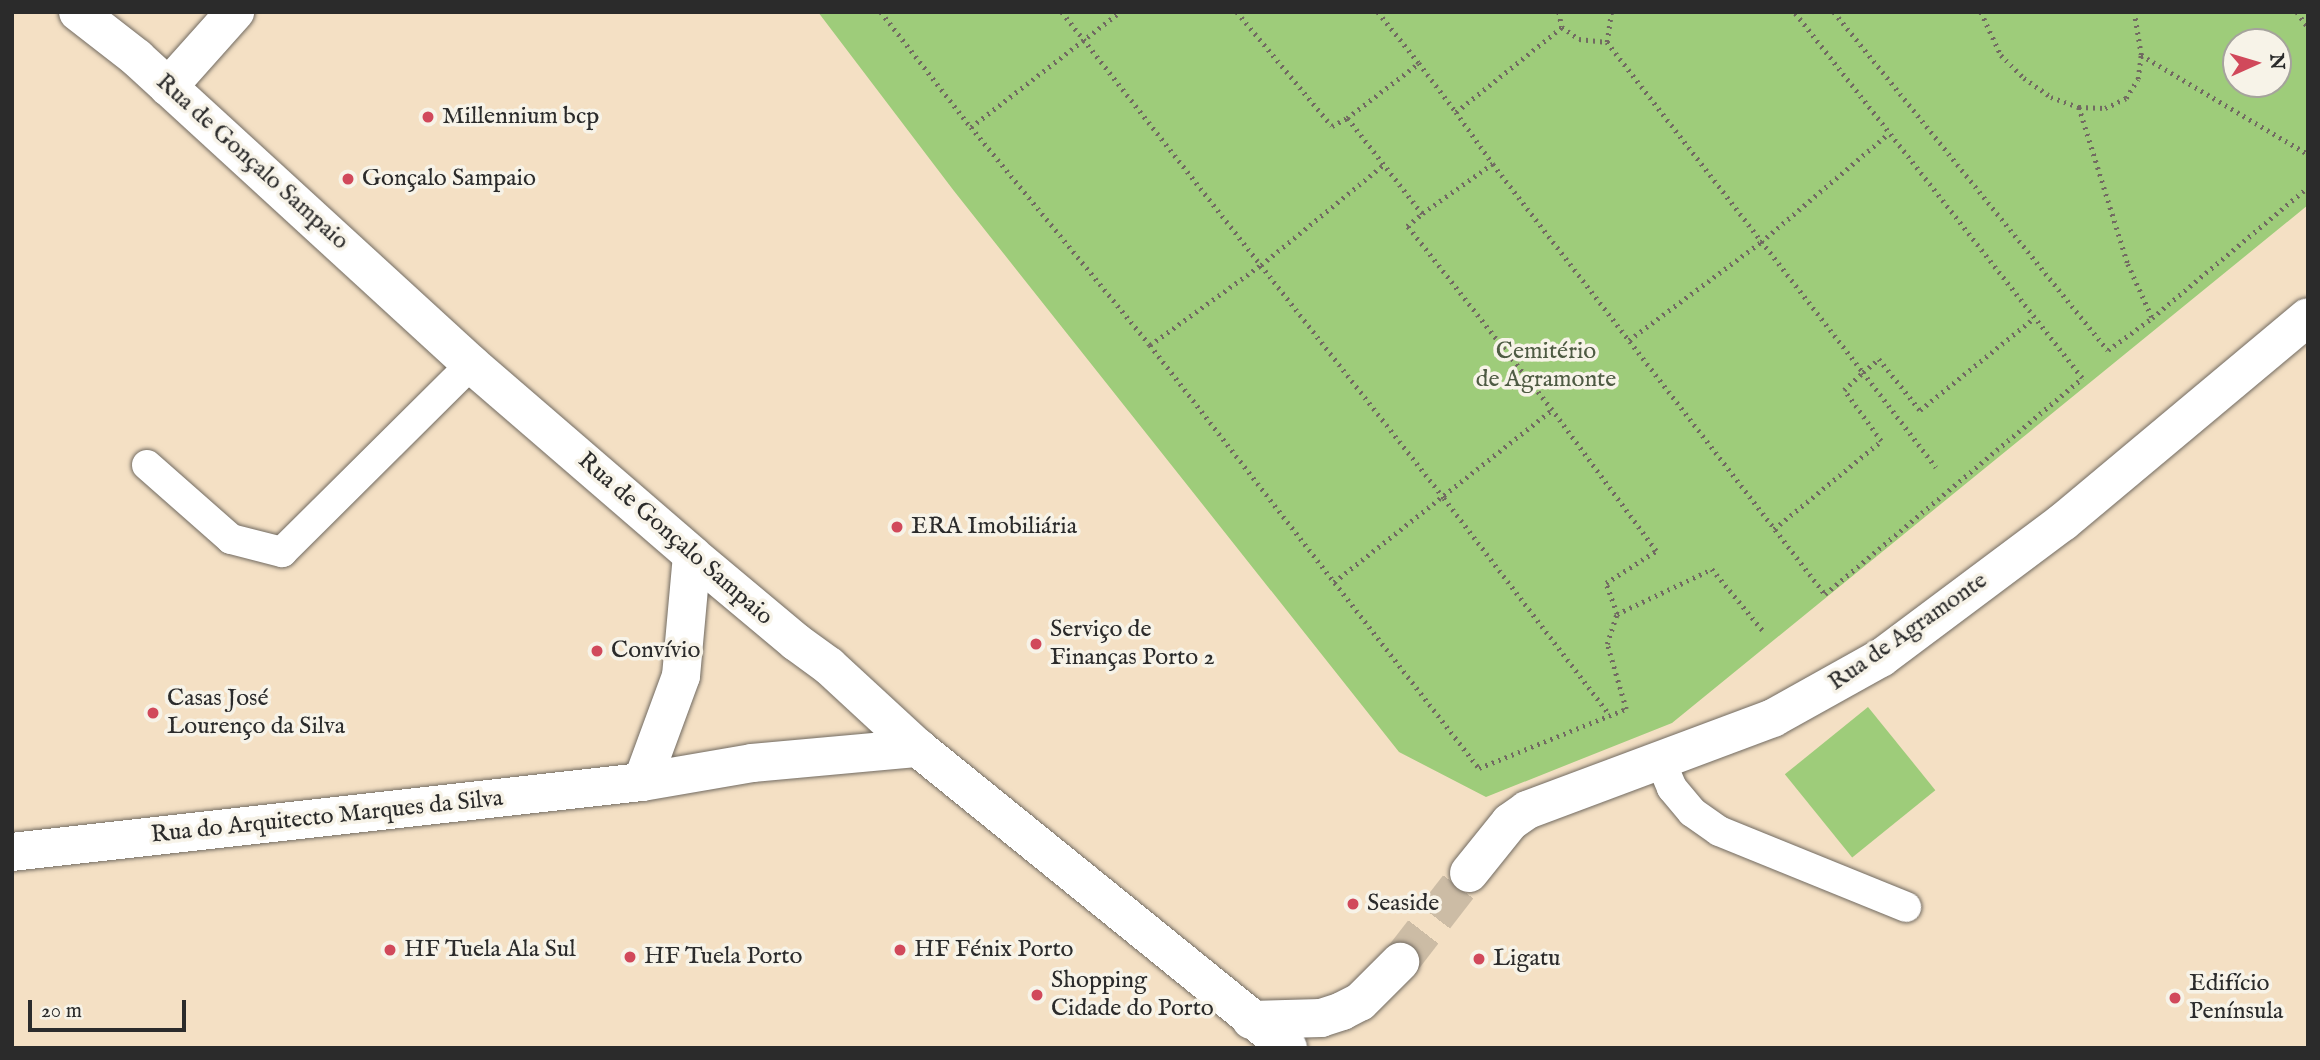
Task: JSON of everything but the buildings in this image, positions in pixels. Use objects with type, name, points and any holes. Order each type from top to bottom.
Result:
[{"type":"street","name":"Rua de Gonçalo Sampaio","points":[[78,12],[168,87],[471,364],[692,555],[796,642],[829,666],[918,748],[1288,1048]]},
{"type":"street","points":[[168,87],[219,21]]},
{"type":"street","name":"Rua de Agramonte","points":[[1469,873],[1510,822],[1527,810],[1773,718],[1881,658],[2063,522],[2308,317]]},
{"type":"street","points":[[642,782],[681,677],[692,555]]},
{"type":"street","name":"Rua do Arquitecto Marques da Silva","points":[[12,852],[642,782],[751,763],[918,748]]},
{"type":"street","points":[[1251,1020],[1321,1018],[1342,1011],[1360,1002],[1400,962]]},
{"type":"lane","points":[[146,465],[231,539],[282,552],[471,364]]},
{"type":"lane","points":[[1661,762],[1672,788],[1692,812],[1719,831],[1906,907]]},
{"type":"path","points":[[881,12],[971,127],[1150,345],[1479,768],[1626,709],[1607,644],[1617,614],[1606,583],[1656,551],[1552,410],[1407,226],[1493,164]]},
{"type":"path","points":[[1062,12],[1444,498],[1610,715]]},
{"type":"path","points":[[971,127],[1120,12]]},
{"type":"path","points":[[1237,12],[1332,126],[1347,118],[1419,63]]},
{"type":"path","points":[[1378,12],[1825,594],[2082,378],[1794,12]]},
{"type":"path","points":[[1559,12],[1562,27],[1579,39],[1607,42]]},
{"type":"path","points":[[1611,12],[1607,42],[1936,467]]},
{"type":"path","points":[[1834,12],[2108,350],[2152,318],[2308,187]]},
{"type":"path","points":[[1981,12],[2001,55],[2024,78],[2051,97],[2079,107],[2105,108],[2126,97],[2138,79],[2141,55],[2134,12]]},
{"type":"path","points":[[2297,12],[2308,27]]},
{"type":"path","points":[[1456,112],[1562,27]]},
{"type":"path","points":[[2141,55],[2308,154]]},
{"type":"path","points":[[2079,107],[2128,264],[2152,318]]},
{"type":"path","points":[[1347,118],[1422,214]]},
{"type":"path","points":[[1629,340],[1761,242],[1889,133]]},
{"type":"path","points":[[1150,345],[1261,265],[1383,165]]},
{"type":"path","points":[[1774,529],[1881,442],[1844,390],[1879,359],[1920,410],[2034,318]]},
{"type":"path","points":[[1334,582],[1444,498],[1552,410]]},
{"type":"path","points":[[1617,614],[1712,569],[1765,633]]},
{"type":"green space","name":"Cemitério de Agramonte","points":[[818,12],[2308,12],[2308,205],[1672,723],[1486,797],[1399,752],[954,191]]},
{"type":"green space","points":[[1868,707],[1935,790],[1852,857],[1785,774]]},
{"type":"tunnel","points":[[1400,962],[1469,873]]},
{"type":"place","name":"Millennium bcp","points":[[428,117]]},
{"type":"place","name":"Gonçalo Sampaio","points":[[348,179]]},
{"type":"place","name":"ERA Imobiliária","points":[[897,527]]},
{"type":"place","name":"Serviço de Finanças Porto 2","points":[[1036,644]]},
{"type":"place","name":"Convívio","points":[[597,651]]},
{"type":"place","name":"Casas José Lourenço da Silva","points":[[153,713]]},
{"type":"place","name":"Seaside","points":[[1353,904]]},
{"type":"place","name":"HF Tuela Ala Sul","points":[[390,950]]},
{"type":"place","name":"HF Fénix Porto","points":[[900,950]]},
{"type":"place","name":"HF Tuela Porto","points":[[630,957]]},
{"type":"place","name":"Ligatu","points":[[1479,959]]},
{"type":"place","name":"Shopping Cidade do Porto","points":[[1037,995]]},
{"type":"place","name":"Edifício Península","points":[[2175,998]]}]
